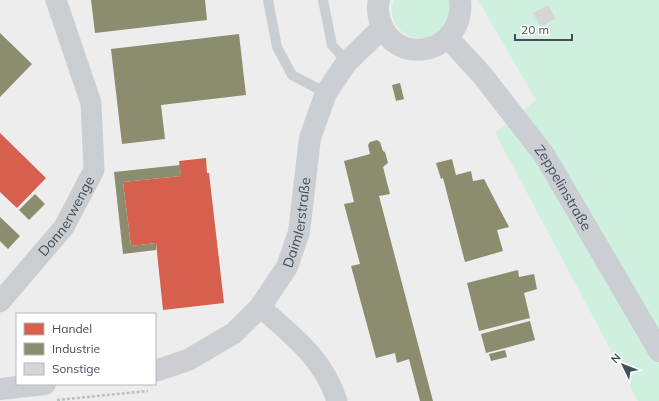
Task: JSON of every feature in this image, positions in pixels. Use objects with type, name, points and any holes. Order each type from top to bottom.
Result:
[{"type":"main road","points":[[378,0],[378,16],[382,28],[390,38],[400,46],[412,50],[432,48],[448,38],[457,28],[461,14],[460,0]]},
{"type":"main road","name":"Daimlerstraße","points":[[156,379],[228,337],[260,307],[287,268],[299,232],[310,138],[326,93],[347,62],[382,28]]},
{"type":"main road","name":"Zeppelinstraße","points":[[448,38],[483,76],[545,156],[659,351]]},
{"type":"main road","points":[[0,389],[36,385]]},
{"type":"street","name":"Donnerwenge","points":[[0,302],[64,227],[94,170],[91,103],[56,0]]},
{"type":"street","points":[[260,307],[312,354],[332,387],[337,401]]},
{"type":"lane","points":[[268,0],[277,47],[292,75],[326,93]]},
{"type":"lane","points":[[323,0],[332,45],[347,62]]},
{"type":"path","points":[[49,401],[148,391],[152,385]]},
{"type":"green space","points":[[394,0],[450,0],[448,24],[434,37],[417,38],[403,33],[394,22],[392,16]]},
{"type":"green space","points":[[478,0],[659,0],[659,401],[638,401],[495,133],[536,100]]},
{"type":"building: Handel","points":[[0,133],[46,178],[17,208],[0,192]]},
{"type":"building: Handel","points":[[206,158],[224,303],[163,310],[156,243],[131,246],[123,182],[181,176],[179,161]]},
{"type":"building: Industrie","points":[[91,0],[205,0],[207,20],[95,33]]},
{"type":"building: Industrie","points":[[0,33],[32,64],[0,97]]},
{"type":"building: Industrie","points":[[239,34],[246,95],[161,105],[165,139],[122,144],[111,49]]},
{"type":"building: Industrie","points":[[400,83],[404,99],[396,101],[392,85]]},
{"type":"building: Industrie","points":[[377,140],[380,142],[383,151],[385,152],[388,163],[383,167],[390,194],[379,196],[433,401],[420,401],[409,359],[397,363],[395,353],[376,358],[351,266],[360,264],[344,204],[354,202],[344,161],[370,154],[368,145],[370,142]]},
{"type":"building: Industrie","points":[[452,159],[456,175],[471,171],[473,181],[484,179],[509,227],[497,230],[503,251],[465,262],[443,178],[441,179],[436,163]]},
{"type":"building: Industrie","points":[[180,165],[181,176],[123,182],[131,246],[156,243],[156,250],[123,254],[114,172]]},
{"type":"building: Industrie","points":[[35,194],[45,204],[29,220],[19,210]]},
{"type":"building: Industrie","points":[[0,217],[20,236],[8,249],[0,241]]},
{"type":"building: Industrie","points":[[518,270],[519,277],[534,274],[537,289],[524,293],[530,318],[479,331],[467,283]]},
{"type":"building: Industrie","points":[[530,321],[535,340],[486,353],[481,334]]},
{"type":"building: Industrie","points":[[505,350],[507,357],[491,361],[489,354]]},
{"type":"building: Sonstige","points":[[548,5],[556,18],[541,27],[533,13]]}]
